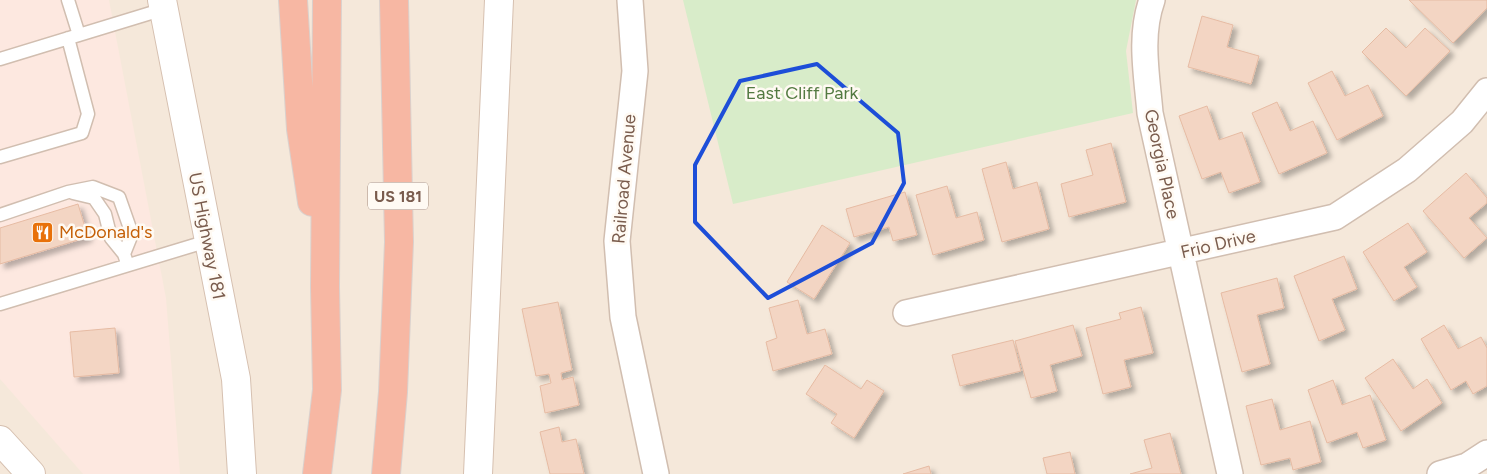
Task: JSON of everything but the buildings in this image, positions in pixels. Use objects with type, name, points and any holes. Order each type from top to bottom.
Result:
[{"type":"highway","points":[[293,0],[301,129],[325,287]]},
{"type":"highway","points":[[317,474],[327,390],[325,287],[327,0]]},
{"type":"highway","name":"US 181","points":[[386,474],[393,392],[399,242],[394,0]]},
{"type":"main road","points":[[478,474],[499,0]]},
{"type":"main road","name":"US Highway 181","points":[[163,5],[236,379],[243,467]]},
{"type":"main road","points":[[0,440],[31,474]]},
{"type":"street","name":"Railroad Avenue","points":[[630,0],[635,71],[617,241],[623,317],[656,474]]},
{"type":"street","name":"Georgia Place","points":[[1152,0],[1147,15],[1145,57],[1150,113],[1230,474]]},
{"type":"street","name":"Frio Drive","points":[[906,313],[1335,217],[1407,170],[1462,122],[1487,91]]},
{"type":"street","points":[[1440,474],[1467,466],[1487,453]]},
{"type":"lane","points":[[0,157],[82,133],[88,114],[68,0]]},
{"type":"lane","points":[[0,59],[73,37],[163,5]]},
{"type":"lane","points":[[0,215],[68,192],[93,186],[119,198],[132,234],[126,260]]},
{"type":"lane","points":[[68,192],[94,198],[105,214],[111,238],[126,260]]},
{"type":"lane","points":[[0,304],[126,260],[208,241]]},
{"type":"highlighted area","points":[[817,64],[898,133],[904,183],[872,243],[768,298],[695,222],[695,165],[740,81]]},
{"type":"shaded area","points":[[0,0],[1487,0],[1487,474],[0,474]]},
{"type":"shaded area","points":[[0,0],[109,0],[166,298],[180,474],[83,474],[0,379]]},
{"type":"green space","name":"East Cliff Park","points":[[683,0],[1136,0],[1126,51],[1133,113],[733,204]]},
{"type":"place","name":"McDonald's","points":[[43,232]]}]
